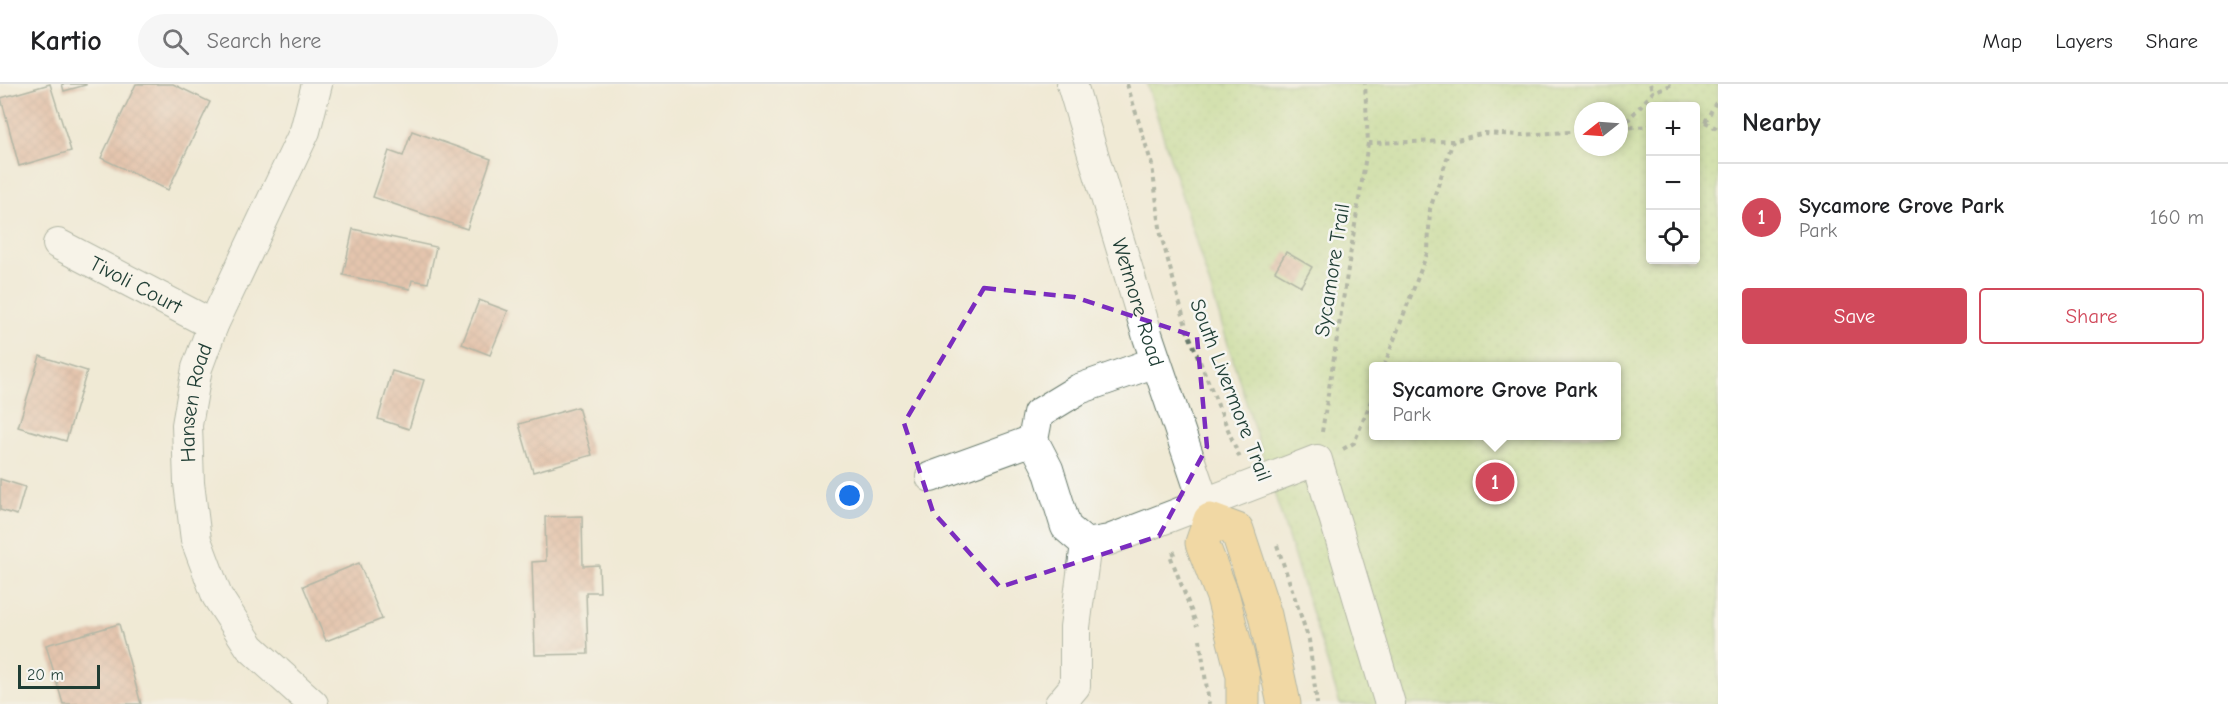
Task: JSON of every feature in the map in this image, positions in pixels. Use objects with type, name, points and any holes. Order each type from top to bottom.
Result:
[{"type":"main road","points":[[1243,704],[1243,676],[1223,597],[1202,543],[1207,512],[1238,530],[1265,615],[1284,704]]},
{"type":"street","name":"Hansen Road","points":[[314,704],[293,689],[250,647],[217,596],[196,540],[189,483],[187,425],[197,368],[213,325],[305,131],[317,84]]},
{"type":"street","name":"Wetmore Road","points":[[1072,84],[1156,362],[1207,512]]},
{"type":"street","name":"Tivoli Court","points":[[58,244],[213,325]]},
{"type":"street","points":[[1086,544],[1066,527],[1048,469],[1033,440],[1038,414],[1079,389],[1156,362]]},
{"type":"street","points":[[931,477],[1033,440]]},
{"type":"street","points":[[1086,544],[1109,540],[1207,512],[1252,487],[1317,460],[1390,704]]},
{"type":"street","points":[[1060,704],[1075,686],[1075,627],[1086,544]]},
{"type":"path","name":"South Livermore Trail","points":[[1127,84],[1152,165],[1161,235],[1187,330],[1252,487]]},
{"type":"path","name":"Sycamore Trail","points":[[1317,460],[1368,143],[1365,84]]},
{"type":"path","points":[[1650,84],[1653,92]]},
{"type":"path","points":[[1628,119],[1653,92],[1668,88],[1673,84]]},
{"type":"path","points":[[1705,122],[1718,99]]},
{"type":"path","points":[[1700,122],[1705,122],[1718,129]]},
{"type":"path","points":[[1628,127],[1646,126]]},
{"type":"path","points":[[1368,143],[1453,141],[1485,134],[1522,135],[1574,132]]},
{"type":"path","points":[[1386,362],[1428,251],[1430,209],[1453,141]]},
{"type":"path","points":[[1317,460],[1354,443],[1369,406]]},
{"type":"path","points":[[1275,541],[1309,640],[1317,704]]},
{"type":"path","points":[[1186,548],[1170,555],[1199,632],[1209,704]]},
{"type":"highlighted area","points":[[984,288],[1074,297],[1197,337],[1207,447],[1159,536],[1000,587],[933,512],[904,423]]},
{"type":"green space","points":[[1147,84],[1718,84],[1718,704],[1340,704]]},
{"type":"building","points":[[50,84],[71,151],[19,166],[1,98]]},
{"type":"building","points":[[62,84],[86,84],[86,85],[64,91]]},
{"type":"building","points":[[136,84],[173,84],[210,102],[168,190],[101,158]]},
{"type":"building","points":[[412,131],[491,159],[467,229],[373,197],[389,151],[403,156]]},
{"type":"building","points":[[353,229],[436,247],[428,283],[412,280],[410,289],[343,275]]},
{"type":"building","points":[[1286,252],[1312,267],[1301,286],[1275,271]]},
{"type":"building","points":[[479,300],[508,311],[490,355],[462,344]]},
{"type":"building","points":[[40,356],[87,371],[66,441],[18,427]]},
{"type":"building","points":[[392,371],[424,380],[409,429],[378,419]]},
{"type":"building","points":[[578,407],[592,455],[533,472],[519,424]]},
{"type":"building","points":[[0,479],[25,487],[17,515],[0,510]]},
{"type":"building","points":[[582,516],[583,566],[599,565],[600,592],[586,592],[588,654],[535,655],[532,562],[546,561],[545,517]]},
{"type":"building","points":[[359,563],[382,619],[326,641],[303,586]]},
{"type":"building","points":[[119,624],[141,704],[63,704],[46,645]]},
{"type":"place","name":"Sycamore Grove Park","points":[[1495,482]]}]
